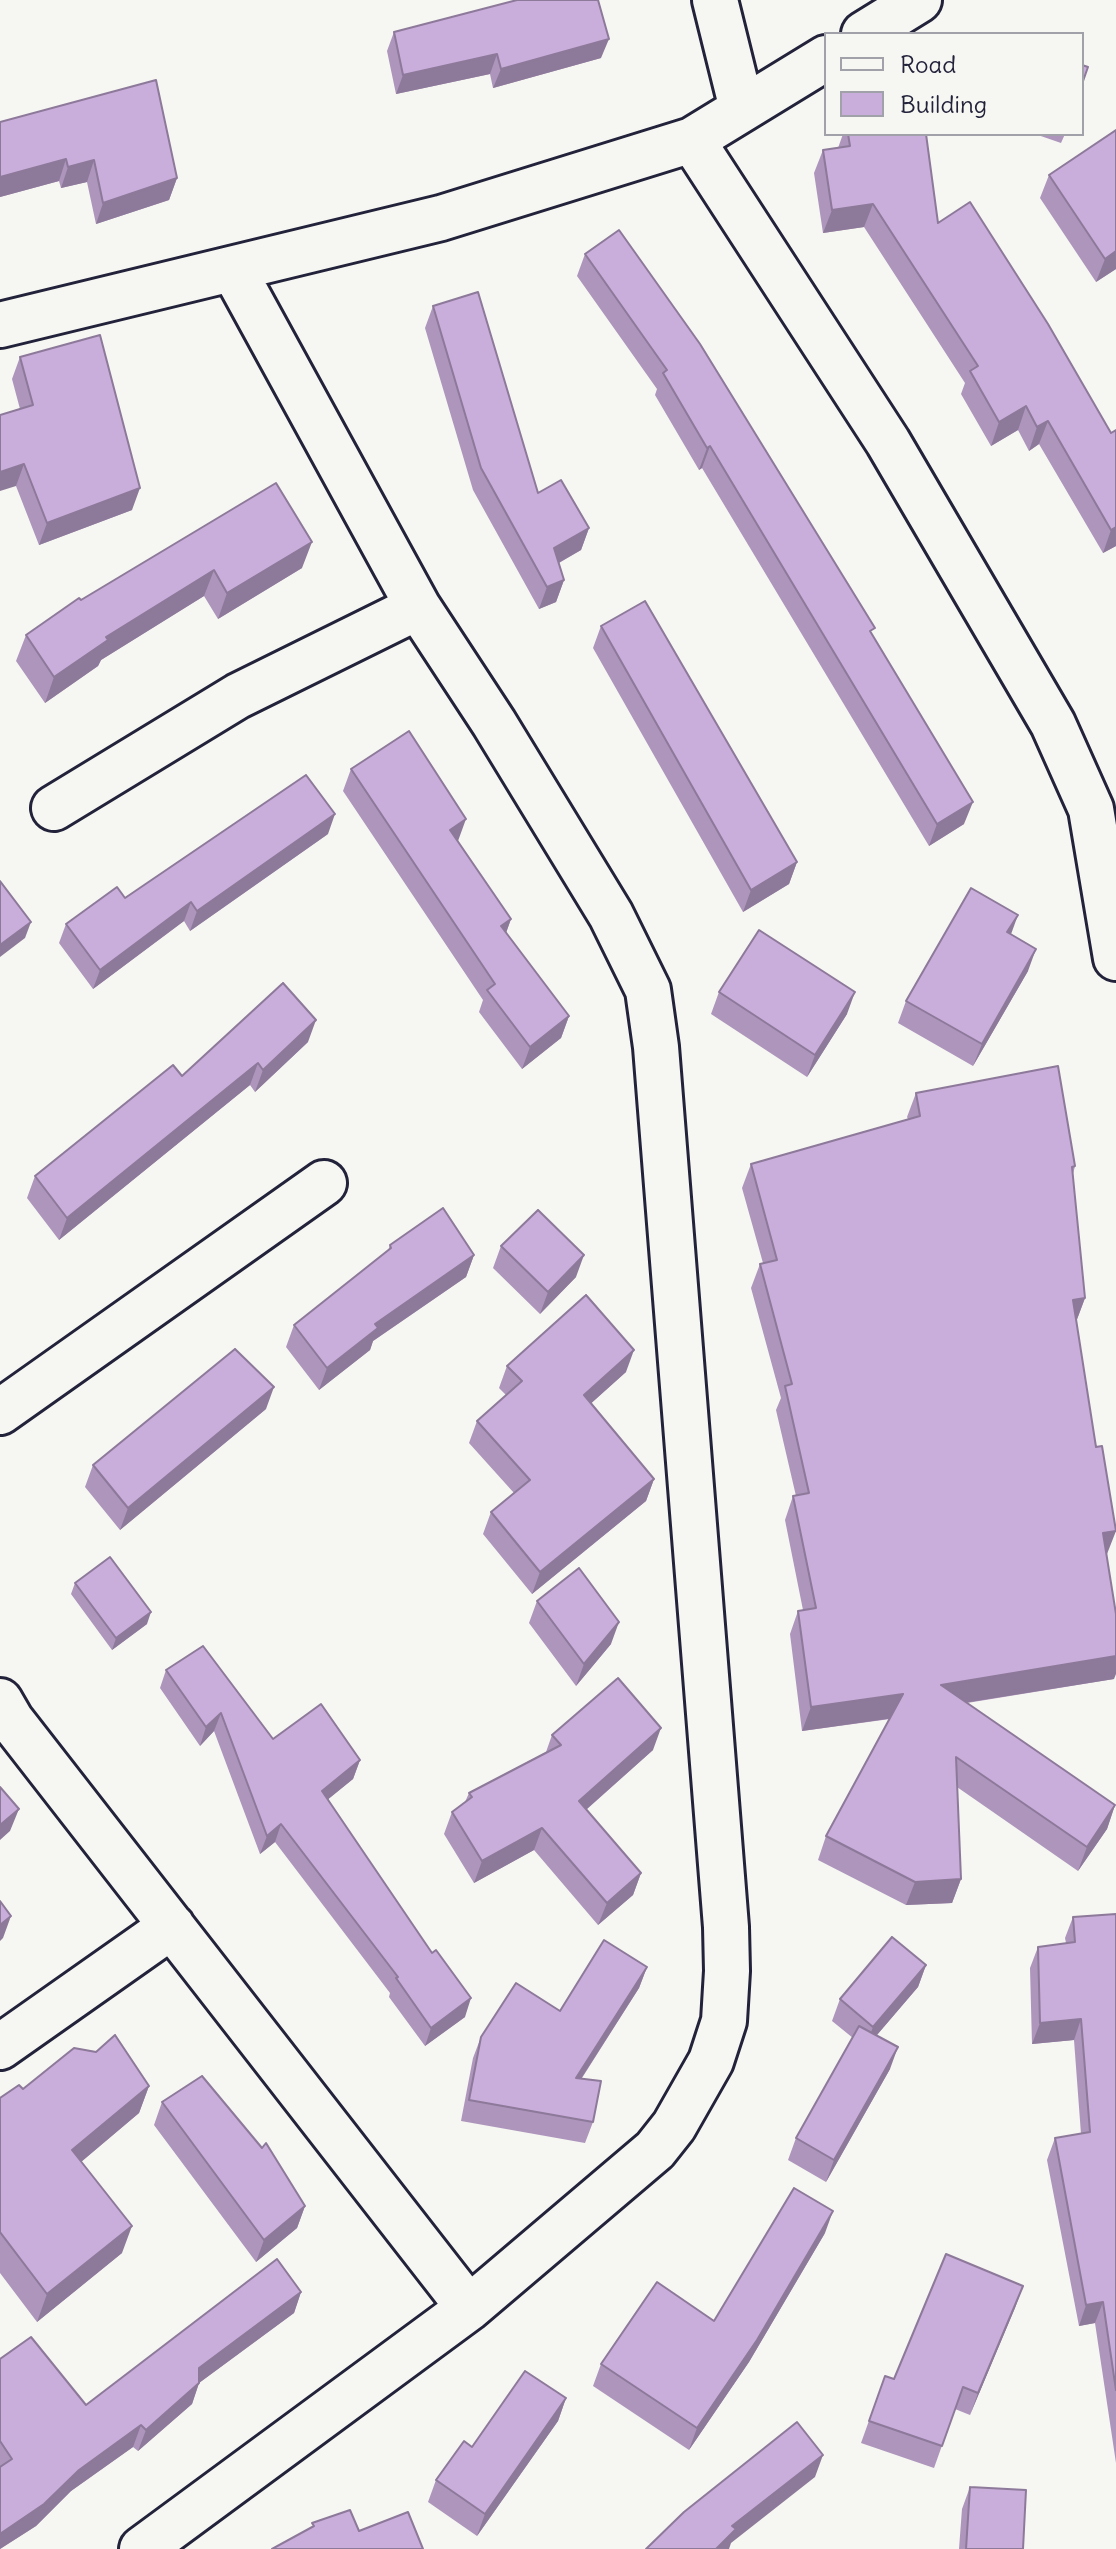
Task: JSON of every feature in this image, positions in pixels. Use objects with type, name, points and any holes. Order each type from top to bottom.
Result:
[{"type":"street","points":[[715,0],[742,109]]},
{"type":"street","points":[[867,32],[919,0]]},
{"type":"street","points":[[0,325],[441,218],[692,140],[824,59]]},
{"type":"street","points":[[692,140],[888,442],[1053,724],[1091,809],[1116,958]]},
{"type":"street","points":[[142,2549],[469,2308],[655,2150],[674,2126],[711,2061],[724,2021],[726,1927],[656,1047],[648,990],[611,915],[494,723],[418,607],[233,269]]},
{"type":"street","points":[[54,808],[238,696],[418,607]]},
{"type":"street","points":[[0,1412],[324,1183]]},
{"type":"street","points":[[0,1701],[11,1720],[469,2308]]},
{"type":"street","points":[[0,2047],[172,1926]]},
{"type":"building","points":[[517,0],[598,0],[609,39],[501,69],[497,54],[403,75],[394,32]]},
{"type":"building","points":[[156,80],[177,178],[103,203],[94,160],[68,167],[66,159],[0,177],[0,122]]},
{"type":"building","points":[[1116,130],[1116,251],[1105,259],[1049,175]]},
{"type":"building","points":[[848,136],[926,136],[938,223],[970,202],[1048,324],[1111,433],[1116,430],[1116,527],[1111,530],[1048,421],[1037,427],[1026,406],[999,422],[970,371],[978,366],[873,204],[832,210],[823,150],[850,146]]},
{"type":"building","points":[[619,230],[700,344],[875,628],[870,631],[973,802],[937,824],[710,446],[707,448],[663,373],[667,370],[585,254]]},
{"type":"building","points":[[478,292],[538,493],[561,480],[589,528],[554,548],[564,580],[547,587],[481,468],[433,306]]},
{"type":"building","points":[[100,335],[140,488],[47,523],[24,464],[0,472],[0,415],[33,405],[20,357]]},
{"type":"building","points":[[276,483],[312,542],[227,593],[214,570],[106,637],[108,640],[54,677],[26,635],[79,598],[81,600]]},
{"type":"building","points":[[645,601],[797,862],[751,890],[601,626]]},
{"type":"building","points":[[409,731],[466,819],[450,830],[511,919],[501,926],[569,1016],[530,1047],[487,990],[495,984],[351,769]]},
{"type":"building","points":[[306,775],[335,814],[197,911],[191,902],[100,970],[66,924],[117,887],[125,898]]},
{"type":"building","points":[[0,881],[31,922],[0,945]]},
{"type":"building","points":[[971,888],[1018,915],[1007,932],[1036,949],[982,1044],[906,1001]]},
{"type":"building","points":[[759,930],[855,992],[815,1055],[719,992]]},
{"type":"building","points":[[283,983],[316,1020],[263,1070],[258,1063],[67,1218],[35,1176],[173,1065],[182,1076]]},
{"type":"building","points":[[1058,1066],[1075,1166],[1072,1167],[1085,1298],[1073,1300],[1096,1447],[1102,1446],[1116,1531],[1103,1533],[1116,1614],[1116,1656],[941,1685],[1115,1805],[1087,1847],[956,1757],[961,1879],[915,1882],[826,1836],[903,1694],[811,1707],[798,1611],[816,1608],[793,1496],[809,1493],[785,1386],[792,1384],[760,1264],[777,1260],[751,1164],[920,1116],[916,1093]]},
{"type":"building","points":[[443,1208],[474,1255],[375,1324],[378,1328],[327,1368],[294,1325],[391,1248],[390,1245]]},
{"type":"building","points":[[538,1210],[584,1255],[548,1292],[501,1246]]},
{"type":"building","points":[[586,1295],[634,1350],[584,1395],[654,1479],[540,1572],[491,1512],[530,1480],[477,1421],[522,1381],[507,1366]]},
{"type":"building","points":[[235,1349],[274,1387],[128,1508],[93,1465]]},
{"type":"building","points":[[110,1557],[151,1612],[116,1638],[75,1583]]},
{"type":"building","points":[[579,1568],[619,1622],[584,1664],[537,1601]]},
{"type":"building","points":[[203,1646],[273,1739],[321,1704],[360,1760],[322,1791],[432,1953],[436,1950],[471,1998],[431,2028],[398,1977],[281,1824],[267,1836],[221,1713],[206,1727],[166,1670]]},
{"type":"building","points":[[618,1678],[661,1728],[579,1801],[641,1873],[607,1903],[542,1828],[482,1861],[452,1812],[472,1797],[469,1793],[561,1745],[552,1735]]},
{"type":"building","points":[[0,1787],[19,1809],[0,1825]]},
{"type":"building","points":[[0,1901],[11,1916],[0,1925]]},
{"type":"building","points":[[1116,1914],[1116,2390],[1103,2302],[1086,2305],[1055,2138],[1090,2132],[1081,2019],[1040,2023],[1038,1947],[1075,1942],[1073,1917]]},
{"type":"building","points":[[892,1937],[926,1965],[873,2027],[840,1999]]},
{"type":"building","points":[[604,1940],[647,1967],[576,2078],[601,2081],[593,2122],[469,2100],[481,2037],[516,1983],[560,2011]]},
{"type":"building","points":[[859,2026],[898,2047],[834,2160],[796,2138]]},
{"type":"building","points":[[115,2035],[149,2086],[72,2150],[132,2226],[47,2294],[0,2232],[0,2098],[19,2085],[23,2089],[74,2048],[96,2052]]},
{"type":"building","points":[[202,2076],[262,2148],[266,2143],[305,2206],[264,2240],[162,2102]]},
{"type":"building","points":[[794,2188],[833,2211],[757,2340],[697,2428],[601,2364],[657,2282],[714,2321]]},
{"type":"building","points":[[946,2254],[1023,2286],[978,2393],[963,2387],[942,2446],[869,2421],[885,2376],[894,2379]]},
{"type":"building","points":[[277,2259],[301,2292],[199,2368],[199,2383],[146,2430],[141,2425],[79,2470],[44,2504],[0,2534],[0,2467],[12,2459],[0,2441],[0,2359],[31,2337],[86,2405]]},
{"type":"building","points":[[525,2371],[566,2398],[485,2514],[436,2480],[464,2441],[472,2447]]},
{"type":"building","points":[[797,2422],[823,2455],[732,2526],[736,2529],[716,2549],[646,2549],[684,2512]]},
{"type":"building","points":[[970,2487],[1026,2490],[1023,2549],[966,2549]]},
{"type":"building","points":[[350,2510],[359,2531],[408,2512],[423,2549],[272,2549],[314,2526],[312,2523]]}]
